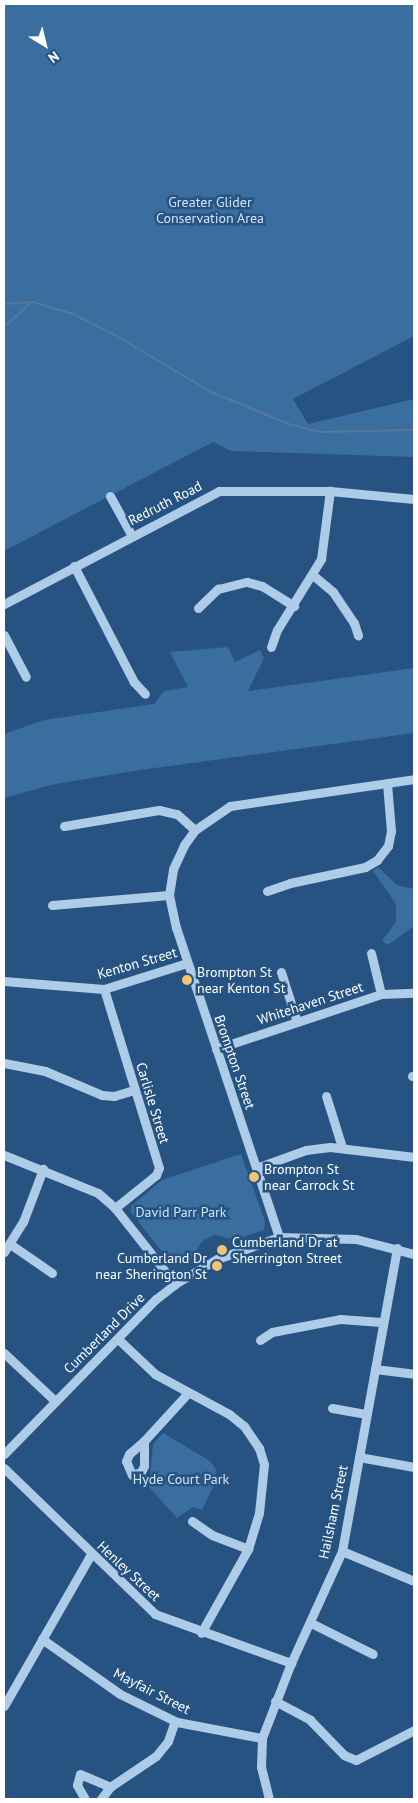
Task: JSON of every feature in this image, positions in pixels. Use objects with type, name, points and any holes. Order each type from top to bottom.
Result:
[{"type":"street","name":"Redruth Road","points":[[4,604],[219,492],[330,491],[414,499]]},
{"type":"street","points":[[271,646],[314,576],[321,559],[330,491]]},
{"type":"street","points":[[110,496],[132,536]]},
{"type":"street","points":[[74,566],[134,682],[145,694]]},
{"type":"street","points":[[314,576],[333,592],[354,623],[358,635]]},
{"type":"street","points":[[198,608],[218,589],[247,582],[262,586],[294,606]]},
{"type":"street","points":[[4,635],[26,677]]},
{"type":"street","name":"Brompton Street","points":[[279,1237],[188,963],[169,895],[175,861],[195,830],[217,812],[240,803],[414,779]]},
{"type":"street","points":[[267,891],[290,882],[364,867],[377,860],[388,846],[391,831],[387,783]]},
{"type":"street","points":[[64,826],[159,810],[177,814],[195,830]]},
{"type":"street","points":[[52,905],[64,902],[169,895]]},
{"type":"street","points":[[371,952],[381,994]]},
{"type":"street","name":"Kenton Street","points":[[4,981],[104,988],[188,963]]},
{"type":"street","points":[[281,972],[297,1022]]},
{"type":"street","name":"Carlisle Street","points":[[104,988],[159,1168],[156,1175],[115,1208]]},
{"type":"street","name":"Whitehaven Street","points":[[216,1049],[381,994],[414,993]]},
{"type":"street","points":[[4,1063],[45,1071],[102,1095],[114,1096],[134,1090]]},
{"type":"street","points":[[326,1096],[342,1147]]},
{"type":"street","points":[[256,1168],[306,1150],[342,1147],[414,1157]]},
{"type":"street","points":[[4,1155],[98,1193],[115,1208],[175,1284]]},
{"type":"street","points":[[42,1169],[23,1222],[7,1248],[52,1272]]},
{"type":"street","name":"Cumberland Drive","points":[[4,1454],[54,1400],[175,1284],[217,1259],[279,1237],[356,1239],[397,1248],[414,1254]]},
{"type":"street","name":"Hailsham Street","points":[[269,1799],[261,1767],[262,1738],[291,1663],[311,1623],[342,1551],[375,1369],[381,1322],[397,1248]]},
{"type":"street","points":[[260,1340],[272,1332],[340,1319],[381,1322]]},
{"type":"street","points":[[118,1339],[155,1374],[229,1414],[244,1426],[259,1448],[265,1477],[248,1549],[201,1633]]},
{"type":"street","points":[[4,1353],[54,1400]]},
{"type":"street","points":[[375,1369],[414,1374]]},
{"type":"street","points":[[144,1441],[188,1393]]},
{"type":"street","points":[[332,1408],[366,1414]]},
{"type":"street","points":[[358,1456],[414,1467]]},
{"type":"street","name":"Henley Street","points":[[4,1468],[155,1614],[201,1633],[291,1663]]},
{"type":"street","points":[[192,1521],[212,1535],[248,1549]]},
{"type":"street","points":[[342,1551],[414,1581]]},
{"type":"street","points":[[4,1706],[91,1554]]},
{"type":"street","points":[[311,1623],[373,1654]]},
{"type":"street","name":"Mayfair Street","points":[[42,1639],[120,1694],[174,1721],[221,1733],[262,1738]]},
{"type":"street","points":[[275,1701],[310,1720],[344,1754],[356,1760],[414,1730]]},
{"type":"street","points":[[101,1799],[110,1787],[156,1756],[168,1741],[174,1721]]},
{"type":"street","points":[[85,1799],[77,1786],[77,1777],[80,1774],[110,1787]]},
{"type":"green space","name":"Greater Glider Conservation Area","points":[[4,4],[414,4],[414,336],[293,399],[308,424],[414,399],[414,457],[231,451],[213,442],[4,551]]},
{"type":"green space","points":[[228,647],[235,662],[260,650],[264,658],[248,691],[414,668],[414,733],[133,771],[55,784],[4,798],[4,734],[44,720],[154,704],[164,691],[188,687],[170,652]]},
{"type":"green space","points":[[378,867],[397,885],[414,889],[414,926],[388,945],[382,941],[396,922],[396,904],[373,871]]},
{"type":"green space","name":"David Parr Park","points":[[241,1154],[265,1221],[264,1230],[234,1240],[215,1235],[202,1241],[191,1260],[174,1267],[131,1212],[131,1206],[162,1180]]},
{"type":"green space","name":"Hyde Court Park","points":[[163,1433],[210,1461],[216,1469],[215,1484],[202,1510],[193,1507],[177,1518],[149,1487],[153,1444]]},
{"type":"waterway","points":[[4,327],[32,302]]},
{"type":"waterway","points":[[4,304],[33,302],[73,314],[115,335],[211,392],[292,425],[321,432],[414,430]]},
{"type":"place","name":"Brompton St near Kenton St","points":[[187,980]]},
{"type":"place","name":"Brompton St near Carrock St","points":[[254,1177]]},
{"type":"place","name":"Cumberland Dr at Sherrington Street","points":[[222,1250]]},
{"type":"place","name":"Cumberland Dr near Sherington St","points":[[217,1266]]}]
